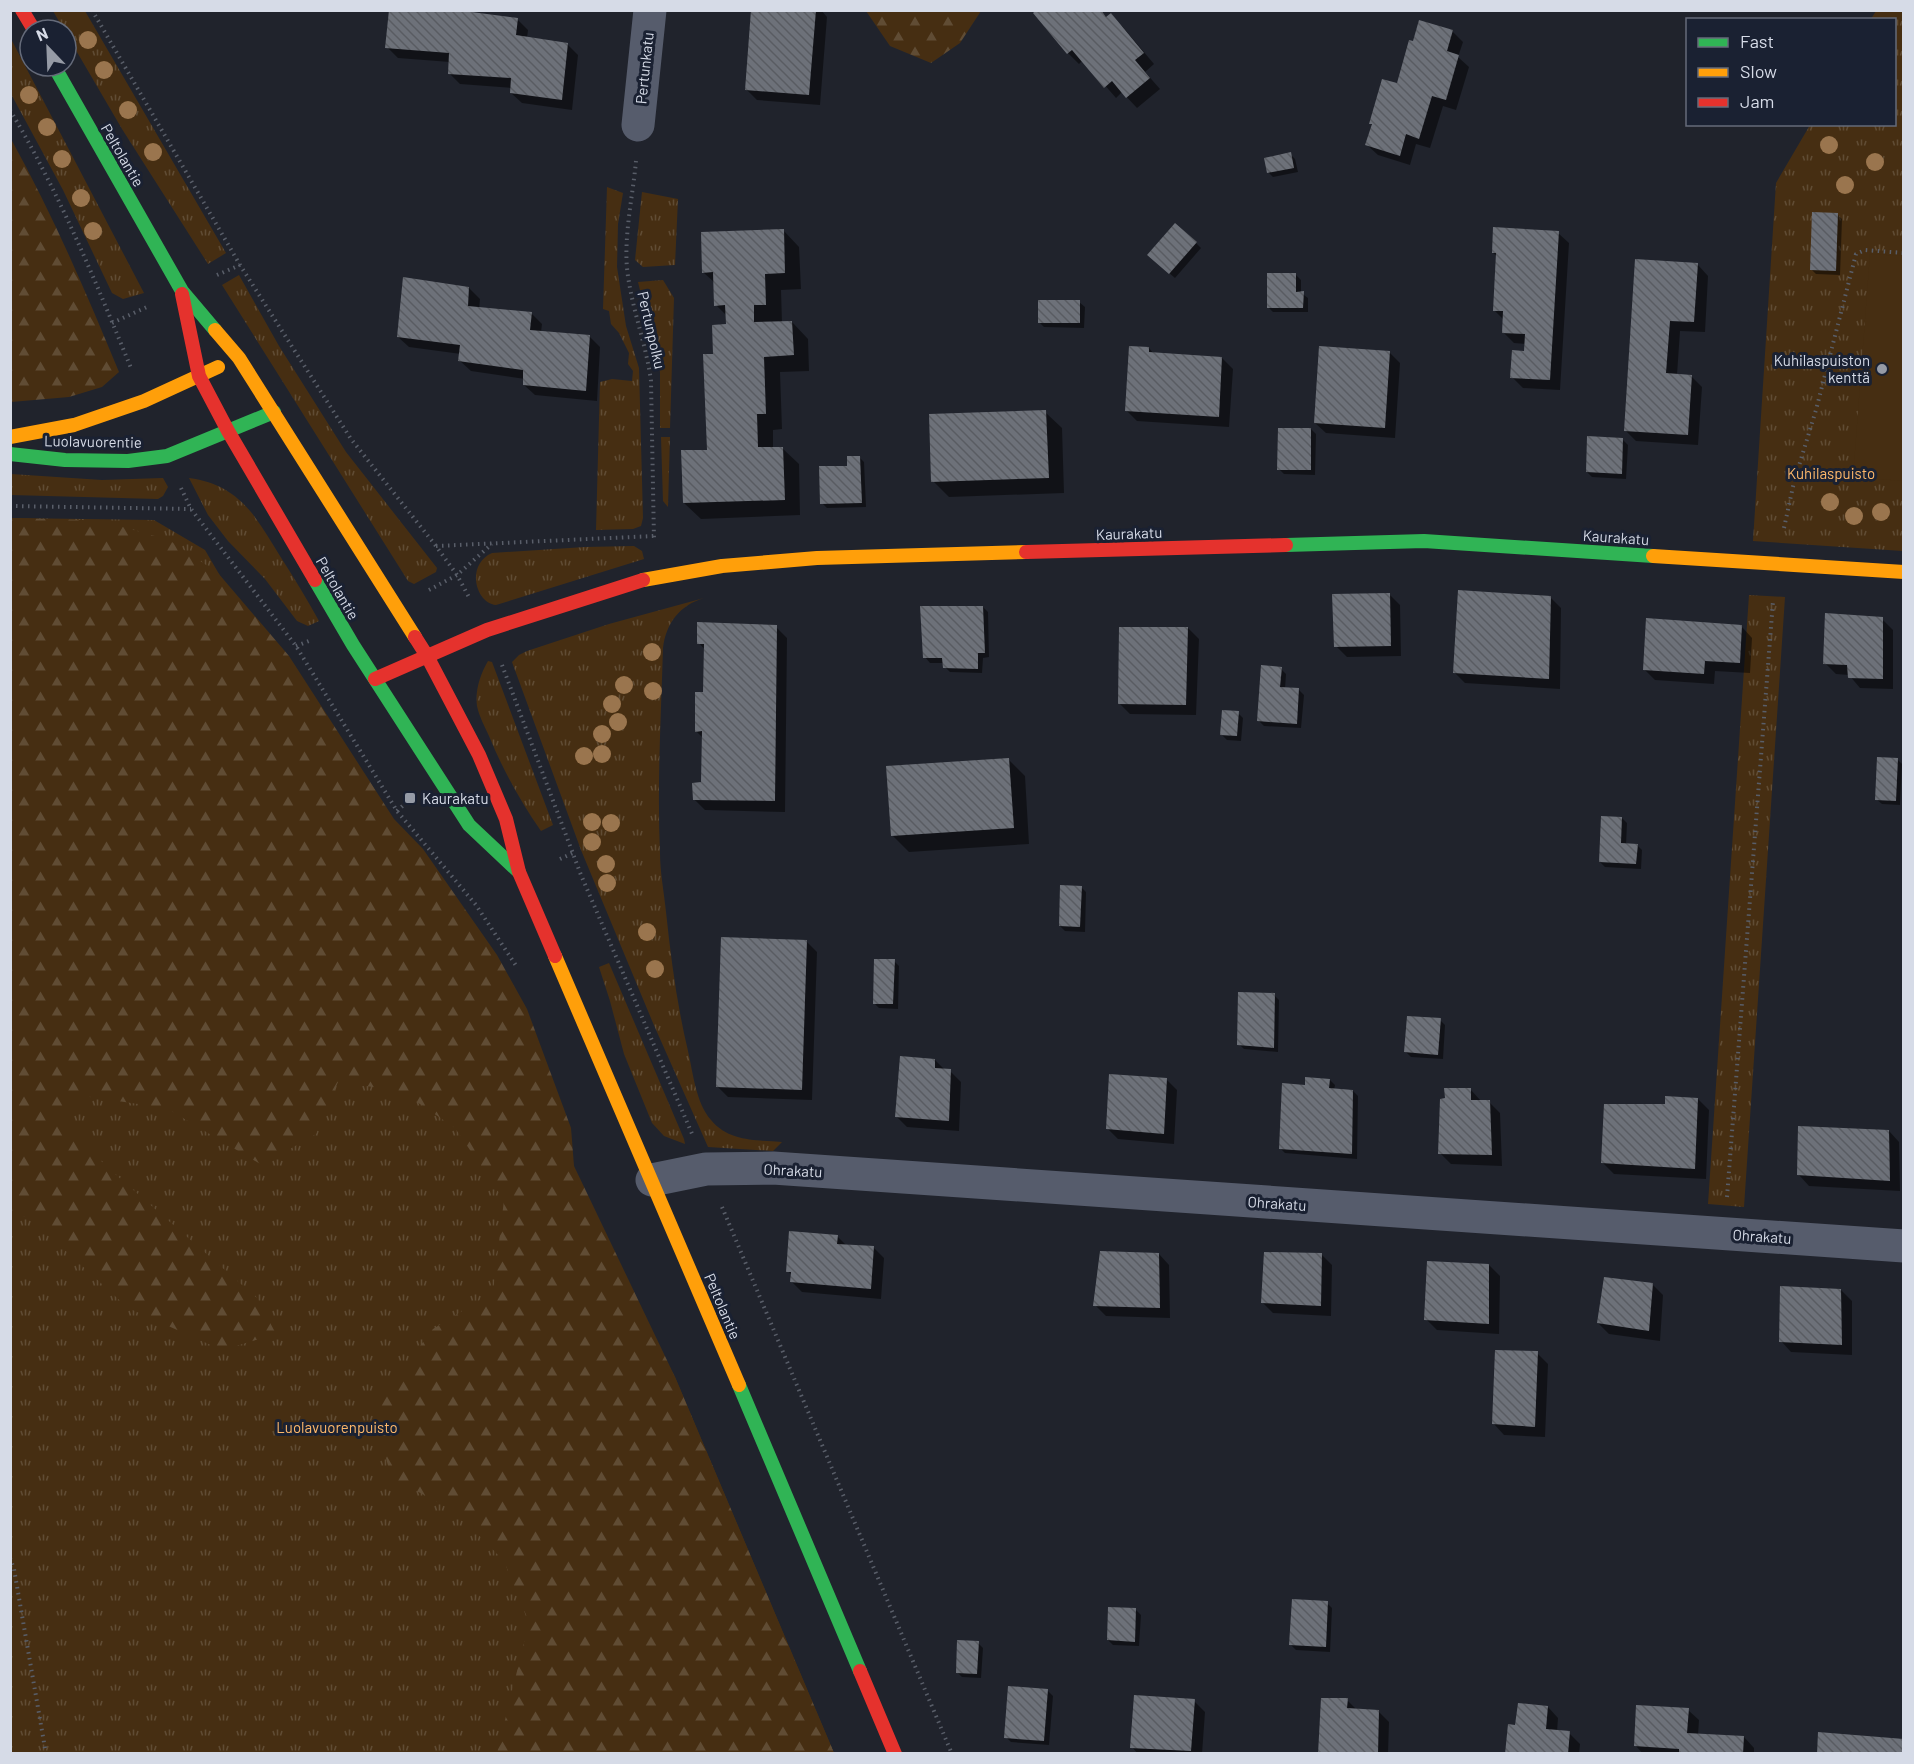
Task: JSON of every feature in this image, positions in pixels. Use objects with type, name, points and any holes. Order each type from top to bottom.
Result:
[{"type":"street","name":"Pertunkatu","points":[[639,125],[650,10]]},
{"type":"street","name":"Peltolantie","points":[[61,78],[182,291],[239,358],[274,412],[427,656],[479,755],[506,819],[519,872],[895,1754]]},
{"type":"street","name":"Peltolantie","points":[[182,291],[199,376],[228,431],[375,679],[469,825],[519,872]]},
{"type":"street","name":"Luolavuorentie","points":[[10,437],[74,425],[144,401],[239,358]]},
{"type":"street","name":"Luolavuorentie","points":[[10,454],[65,460],[128,461],[167,456],[274,412]]},
{"type":"street","name":"Kaurakatu","points":[[375,679],[487,630],[652,577],[722,566],[817,558],[1424,542],[1904,572]]},
{"type":"street","name":"Ohrakatu","points":[[652,1180],[706,1169],[773,1168],[1904,1246]]},
{"type":"path","points":[[92,10],[240,265],[351,439],[457,575]]},
{"type":"path","points":[[10,110],[28,140],[78,240],[144,401]]},
{"type":"path","name":"Pertunpolku","points":[[639,125],[627,267],[632,302],[651,381],[654,536],[652,577]]},
{"type":"path","points":[[1782,534],[1794,482],[1816,410],[1851,264],[1856,254],[1866,250],[1904,253]]},
{"type":"path","points":[[167,456],[191,509],[296,646],[398,811],[476,905],[522,975]]},
{"type":"path","points":[[10,506],[191,509]]},
{"type":"path","points":[[435,546],[654,536]]},
{"type":"path","points":[[423,594],[457,575],[492,544]]},
{"type":"path","points":[[1725,1234],[1773,599]]},
{"type":"path","points":[[398,811],[410,798]]},
{"type":"path","points":[[560,859],[573,854]]},
{"type":"path","points":[[10,1558],[14,1569],[46,1754]]},
{"type":"green space","points":[[53,11],[85,11],[226,253],[208,264],[122,129],[78,54],[78,18],[57,18]]},
{"type":"green space","points":[[866,11],[981,11],[960,43],[931,63],[890,46]]},
{"type":"green space","name":"Kuhilaspuisto","points":[[1876,11],[1903,11],[1903,551],[1753,541],[1776,183],[1809,126],[1896,126],[1896,18],[1872,18]]},
{"type":"green space","points":[[10,37],[18,52],[18,78],[31,78],[144,293],[123,299],[112,293],[63,190],[11,94]]},
{"type":"green space","points":[[11,139],[68,254],[119,372],[102,387],[69,397],[11,402]]},
{"type":"green space","points":[[607,187],[623,193],[618,224],[617,267],[626,326],[639,368],[643,518],[641,526],[633,529],[596,530],[600,382],[612,379],[632,381],[633,371],[628,364],[629,353],[619,333],[611,324],[609,311],[603,309]]},
{"type":"green space","points":[[642,192],[678,199],[675,265],[643,267],[635,260]]},
{"type":"green space","name":"Kuhilaspuiston kenttä","points":[[1870,254],[1903,256],[1903,481],[1853,477]]},
{"type":"green space","points":[[239,275],[279,346],[346,452],[437,568],[436,572],[414,584],[408,581],[222,285]]},
{"type":"green space","points":[[663,280],[674,298],[670,428],[660,428],[660,372],[638,282]]},
{"type":"green space","points":[[661,437],[670,437],[668,507],[663,501]]},
{"type":"green space","points":[[11,474],[102,480],[163,478],[168,487],[163,496],[158,499],[11,495]]},
{"type":"green space","points":[[189,478],[221,488],[234,495],[245,505],[263,528],[319,621],[308,626],[297,621],[265,579],[228,541],[208,515]]},
{"type":"green space","name":"Luolavuorenpuisto","points":[[11,518],[154,520],[205,550],[378,846],[675,1377],[834,1753],[11,1754]]},
{"type":"green space","points":[[11,518],[83,520],[123,527],[169,540],[218,573],[289,656],[394,819],[423,849],[497,955],[527,1009],[571,1128],[574,1166],[675,1377],[834,1753],[497,1753],[529,1622],[504,1561],[457,1513],[391,1477],[373,1408],[433,1329],[493,1292],[504,1200],[455,1128],[401,1091],[338,1082],[316,1134],[262,1165],[166,1108],[76,1095],[64,1126],[115,1174],[257,1298],[276,1334],[222,1350],[128,1308],[30,1218],[11,1214]]},
{"type":"green space","points":[[634,546],[642,551],[644,559],[496,605],[483,598],[476,583],[478,566],[492,553]]},
{"type":"green space","points":[[1749,595],[1785,597],[1744,1207],[1708,1204]]},
{"type":"green space","points":[[704,598],[688,605],[676,616],[667,631],[663,648],[659,827],[670,947],[696,1087],[706,1113],[718,1127],[735,1136],[782,1142],[773,1151],[708,1147],[653,1023],[581,850],[512,662],[527,651],[609,624]]},
{"type":"green space","points":[[488,661],[492,662],[553,825],[541,831],[506,773],[478,710],[477,688]]},
{"type":"green space","points":[[609,963],[685,1144],[664,1136],[652,1123],[624,1054],[599,967]]},
{"type":"building","points":[[389,10],[456,10],[518,18],[516,35],[568,43],[562,100],[510,93],[511,78],[448,74],[449,53],[385,48]]},
{"type":"building","points":[[751,10],[816,10],[809,95],[745,90]]},
{"type":"building","points":[[1036,10],[1101,10],[1106,17],[1111,13],[1144,53],[1135,60],[1150,78],[1126,98],[1112,81],[1104,88],[1072,50],[1067,54],[1033,13]]},
{"type":"building","points":[[1419,20],[1453,30],[1447,51],[1459,55],[1446,100],[1432,96],[1419,139],[1406,134],[1400,156],[1365,145],[1382,79],[1397,83],[1409,40],[1413,41]]},
{"type":"building","points":[[1291,152],[1294,168],[1267,173],[1264,158]]},
{"type":"building","points":[[1812,212],[1838,213],[1836,271],[1810,270]]},
{"type":"building","points":[[1175,223],[1197,242],[1169,274],[1147,255]]},
{"type":"building","points":[[1493,227],[1559,231],[1550,380],[1510,378],[1512,350],[1524,351],[1525,334],[1502,333],[1503,311],[1493,311],[1496,253],[1492,253]]},
{"type":"building","points":[[784,229],[785,273],[765,274],[766,305],[754,305],[754,322],[792,321],[794,355],[764,357],[766,414],[757,414],[758,447],[783,447],[785,500],[683,503],[681,450],[707,450],[703,354],[713,354],[712,325],[726,324],[725,305],[714,306],[713,272],[702,273],[701,232]]},
{"type":"building","points":[[1635,259],[1698,263],[1694,322],[1670,321],[1666,373],[1692,375],[1688,435],[1624,431]]},
{"type":"building","points":[[1267,273],[1296,273],[1296,292],[1304,291],[1303,308],[1267,308]]},
{"type":"building","points":[[403,277],[469,287],[468,306],[532,312],[530,330],[590,335],[586,391],[523,385],[523,370],[458,361],[460,345],[397,337]]},
{"type":"building","points":[[1038,300],[1080,300],[1080,323],[1038,323]]},
{"type":"building","points":[[1129,346],[1149,347],[1149,352],[1222,357],[1219,417],[1125,411]]},
{"type":"building","points":[[1319,346],[1390,351],[1385,428],[1314,423]]},
{"type":"building","points":[[1046,410],[1049,478],[931,482],[929,414]]},
{"type":"building","points":[[1278,428],[1311,428],[1311,470],[1277,470]]},
{"type":"building","points":[[1587,436],[1623,438],[1622,474],[1586,472]]},
{"type":"building","points":[[847,456],[860,456],[862,503],[820,504],[819,466],[847,466]]},
{"type":"building","points":[[1458,590],[1551,596],[1549,679],[1453,673]]},
{"type":"building","points":[[1390,593],[1391,646],[1334,647],[1332,594]]},
{"type":"building","points":[[920,606],[983,606],[985,653],[978,653],[978,669],[943,668],[942,658],[923,658]]},
{"type":"building","points":[[1825,613],[1883,617],[1883,679],[1848,678],[1847,665],[1823,664]]},
{"type":"building","points":[[1646,618],[1742,625],[1740,663],[1705,661],[1704,674],[1643,670]]},
{"type":"building","points":[[697,622],[777,625],[775,801],[693,800],[692,783],[701,782],[702,731],[695,732],[695,692],[703,692],[704,644],[697,644]]},
{"type":"building","points":[[1119,627],[1188,627],[1186,705],[1118,704]]},
{"type":"building","points":[[1261,665],[1282,667],[1280,687],[1299,688],[1297,724],[1257,721]]},
{"type":"building","points":[[1222,710],[1239,711],[1237,736],[1220,735]]},
{"type":"building","points":[[1877,757],[1898,758],[1896,801],[1875,800]]},
{"type":"building","points":[[1009,758],[1014,828],[891,836],[886,766]]},
{"type":"building","points":[[1601,816],[1622,817],[1621,843],[1638,844],[1636,864],[1599,862]]},
{"type":"building","points":[[1060,885],[1082,886],[1080,927],[1059,926]]},
{"type":"building","points":[[721,937],[807,940],[802,1090],[716,1087]]},
{"type":"building","points":[[874,959],[895,959],[893,1004],[873,1004]]},
{"type":"building","points":[[1238,992],[1275,993],[1274,1048],[1237,1045]]},
{"type":"building","points":[[1407,1016],[1441,1018],[1438,1055],[1404,1052]]},
{"type":"building","points":[[900,1056],[935,1059],[935,1068],[951,1069],[949,1121],[895,1117]]},
{"type":"building","points":[[1109,1074],[1167,1078],[1164,1134],[1106,1129]]},
{"type":"building","points":[[1305,1077],[1330,1079],[1329,1088],[1353,1090],[1352,1154],[1279,1149],[1282,1083],[1305,1085]]},
{"type":"building","points":[[1444,1088],[1471,1088],[1471,1100],[1490,1100],[1492,1155],[1438,1154],[1440,1099],[1445,1098]]},
{"type":"building","points":[[1665,1096],[1698,1098],[1695,1169],[1601,1163],[1604,1104],[1665,1104]]},
{"type":"building","points":[[1798,1126],[1889,1130],[1890,1181],[1797,1175]]},
{"type":"building","points":[[789,1231],[838,1235],[837,1244],[874,1246],[871,1289],[790,1282],[791,1272],[786,1272]]},
{"type":"building","points":[[1100,1251],[1159,1253],[1160,1308],[1093,1306]]},
{"type":"building","points":[[1264,1252],[1322,1253],[1321,1306],[1261,1303]]},
{"type":"building","points":[[1427,1261],[1489,1264],[1489,1324],[1424,1320]]},
{"type":"building","points":[[1604,1277],[1653,1283],[1649,1331],[1597,1323]]},
{"type":"building","points":[[1780,1286],[1841,1289],[1842,1345],[1779,1342]]},
{"type":"building","points":[[1495,1350],[1538,1351],[1535,1427],[1492,1424]]},
{"type":"building","points":[[1292,1599],[1328,1601],[1326,1647],[1289,1645]]},
{"type":"building","points":[[1108,1607],[1136,1608],[1135,1642],[1107,1640]]},
{"type":"building","points":[[957,1640],[979,1641],[977,1674],[956,1673]]},
{"type":"building","points":[[1008,1686],[1048,1689],[1044,1741],[1004,1738]]},
{"type":"building","points":[[1134,1695],[1195,1699],[1191,1751],[1130,1748]]},
{"type":"building","points":[[1321,1698],[1348,1698],[1347,1708],[1379,1710],[1378,1754],[1318,1754]]},
{"type":"building","points":[[1518,1703],[1548,1706],[1546,1729],[1570,1731],[1568,1754],[1505,1754],[1508,1724],[1515,1725]]},
{"type":"building","points":[[1636,1705],[1689,1708],[1687,1733],[1744,1736],[1743,1754],[1679,1754],[1679,1749],[1634,1746]]},
{"type":"building","points":[[1818,1732],[1904,1739],[1904,1754],[1817,1754]]},
{"type":"traffic: fast","points":[[61,78],[182,291],[215,330]]},
{"type":"traffic: fast","points":[[10,454],[65,460],[128,461],[167,456],[274,412]]},
{"type":"traffic: fast","points":[[1286,545],[1424,541],[1653,556]]},
{"type":"traffic: fast","points":[[315,580],[353,645],[469,825],[519,872]]},
{"type":"traffic: fast","points":[[739,1385],[860,1671]]},
{"type":"traffic: slow","points":[[215,330],[239,358],[415,637]]},
{"type":"traffic: slow","points":[[10,437],[74,425],[144,401],[218,367]]},
{"type":"traffic: slow","points":[[643,580],[722,566],[817,558],[1026,552]]},
{"type":"traffic: slow","points":[[1653,556],[1904,572]]},
{"type":"traffic: slow","points":[[555,956],[739,1385]]},
{"type":"traffic: jam","points":[[22,10],[27,18]]},
{"type":"traffic: jam","points":[[182,294],[199,376],[228,431],[315,580]]},
{"type":"traffic: jam","points":[[1026,552],[1286,545]]},
{"type":"traffic: jam","points":[[375,679],[487,630],[643,580]]},
{"type":"traffic: jam","points":[[415,637],[479,755],[506,819],[519,872],[555,956]]},
{"type":"traffic: jam","points":[[860,1671],[895,1754]]},
{"type":"place","name":"Kuhilaspuiston kenttä","points":[[1882,369]]},
{"type":"place","name":"Kaurakatu","points":[[410,798]]}]
